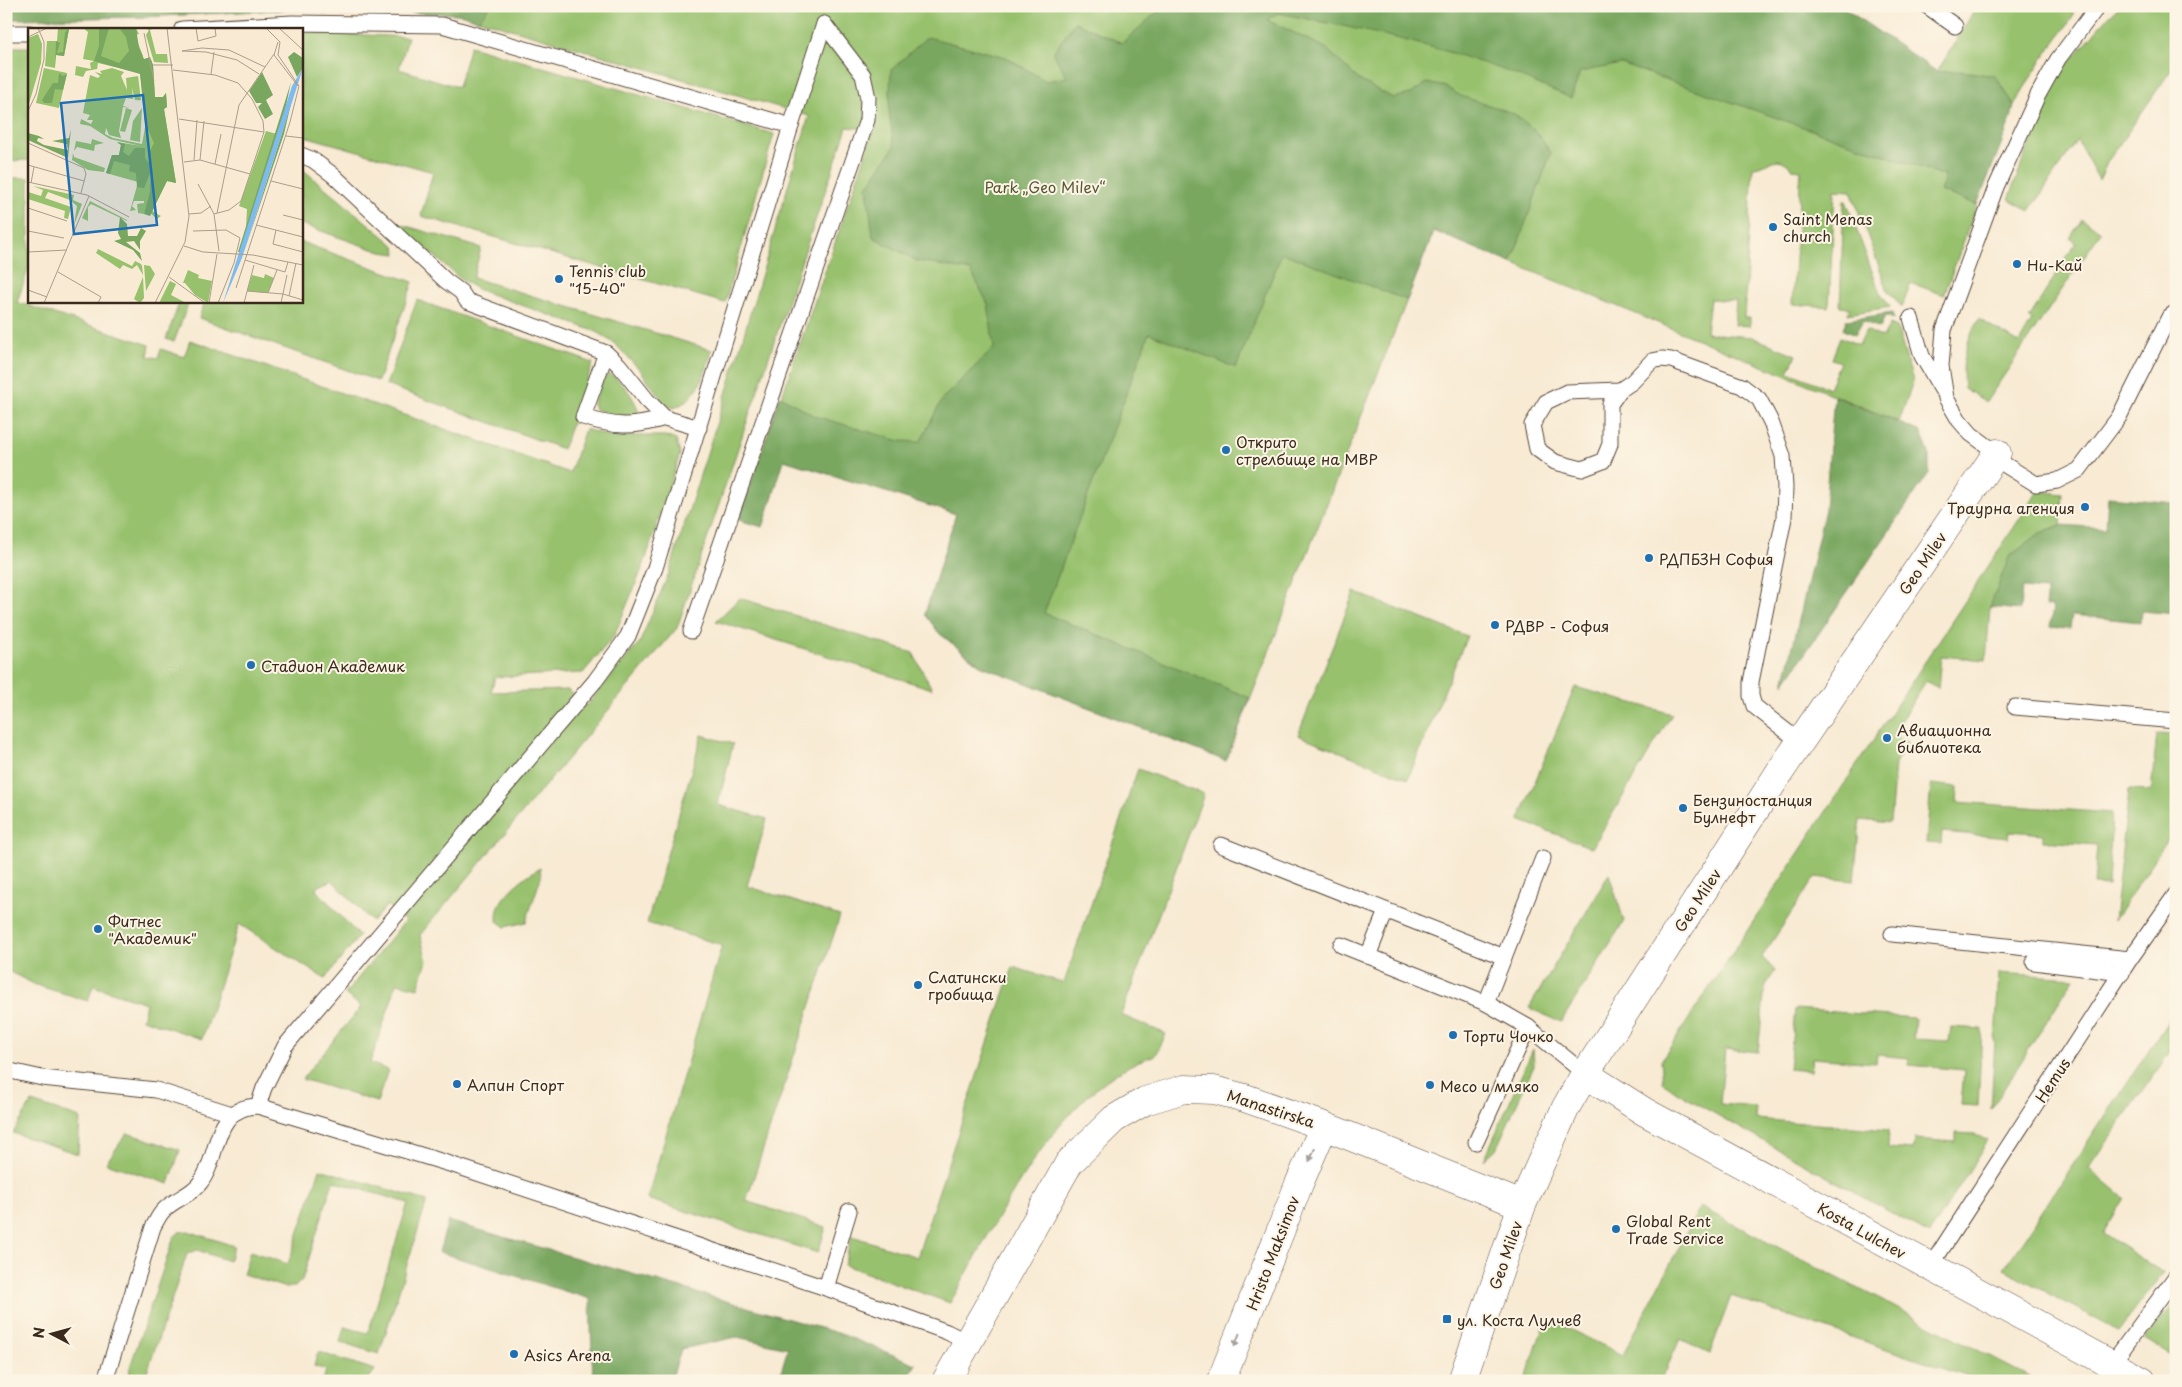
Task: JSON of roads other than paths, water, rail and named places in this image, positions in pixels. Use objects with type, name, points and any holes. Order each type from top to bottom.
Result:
[{"type":"street","name":"Geo Milev","points":[[1462,1381],[1522,1205],[1566,1107],[1585,1074],[1800,742],[1996,455]]},
{"type":"street","name":"Kosta Lulchev","points":[[1585,1074],[1646,1112],[2142,1381]]},
{"type":"street","name":"Manastirska","points":[[946,1381],[1069,1163],[1114,1119],[1145,1101],[1184,1089],[1214,1090],[1245,1098],[1324,1126],[1522,1205]]},
{"type":"street","name":"Hristo Maksimov","points":[[1221,1381],[1324,1126]]},
{"type":"lane","points":[[1926,6],[1955,26]]},
{"type":"lane","points":[[1946,398],[1942,366],[1944,330],[1996,187],[2038,94],[2058,59],[2096,7]]},
{"type":"lane","points":[[205,28],[292,23],[442,26],[791,126]]},
{"type":"lane","points":[[258,1106],[272,1070],[285,1046],[595,681],[628,636],[655,568],[824,24],[863,75],[868,98],[867,120],[691,631]]},
{"type":"lane","points":[[6,33],[28,33]]},
{"type":"lane","points":[[302,155],[313,160],[333,175],[446,281],[461,292],[467,301],[606,353],[619,365],[647,400],[665,418],[699,428]]},
{"type":"lane","points":[[1911,318],[1922,356],[1959,420],[1971,434],[1996,455],[2036,484],[2056,481],[2079,470],[2119,417],[2169,317],[2176,312]]},
{"type":"lane","points":[[606,353],[582,417],[605,424],[623,426],[639,425],[665,418]]},
{"type":"lane","points":[[1620,390],[1567,392],[1546,402],[1532,425],[1537,449],[1555,462],[1582,469],[1602,461],[1610,444],[1610,404],[1620,390],[1632,382],[1652,361],[1662,359],[1671,360],[1742,386],[1759,399],[1771,422],[1783,456],[1784,518],[1751,682],[1750,696],[1754,706],[1800,742]]},
{"type":"lane","points":[[2016,707],[2176,721]]},
{"type":"lane","points":[[1222,845],[1504,957]]},
{"type":"lane","points":[[1486,1003],[1543,858]]},
{"type":"lane","name":"Hemus","points":[[1930,1267],[2130,959],[2176,894]]},
{"type":"lane","points":[[1368,956],[1386,911]]},
{"type":"lane","points":[[1892,934],[2130,959]]},
{"type":"lane","points":[[1341,944],[1486,1003],[1528,1028],[1585,1074]]},
{"type":"lane","points":[[2034,962],[2122,973]]},
{"type":"lane","points":[[1476,1142],[1528,1028]]},
{"type":"lane","points":[[6,1070],[42,1078],[156,1090],[232,1114]]},
{"type":"lane","points":[[104,1381],[153,1228],[163,1210],[192,1192],[202,1181],[222,1130],[232,1114],[244,1107],[258,1106],[460,1167],[826,1288],[947,1332],[968,1342]]},
{"type":"lane","points":[[826,1288],[849,1211]]},
{"type":"lane","points":[[2111,1365],[2176,1276]]},
{"type":"place","name":"Saint Menas church","points":[[1773,227]]},
{"type":"place","name":"Ни-Кай","points":[[2017,264]]},
{"type":"place","name":"Tennis club \"15-40\"","points":[[559,279]]},
{"type":"place","name":"Открито стрелбище на МВР","points":[[1226,450]]},
{"type":"place","name":"Траурна агенция","points":[[2085,507]]},
{"type":"place","name":"РДПБЗН София","points":[[1649,558]]},
{"type":"place","name":"РДВР - София","points":[[1495,625]]},
{"type":"place","name":"Стадион Академик","points":[[251,665]]},
{"type":"place","name":"Авиационна библиотека","points":[[1887,738]]},
{"type":"place","name":"Бензиностанция Булнефт","points":[[1683,808]]},
{"type":"place","name":"Фитнес \"Академик\"","points":[[98,929]]},
{"type":"place","name":"Слатински гробища","points":[[918,985]]},
{"type":"place","name":"Торти Чочко","points":[[1453,1035]]},
{"type":"place","name":"Алпин Спорт","points":[[457,1084]]},
{"type":"place","name":"Месо и мляко","points":[[1430,1085]]},
{"type":"place","name":"Global Rent Trade Service","points":[[1616,1229]]},
{"type":"place","name":"ул. Коста Лулчев","points":[[1447,1319]]},
{"type":"place","name":"Asics Arena","points":[[514,1354]]},
{"type":"park label","name":"Park „Geo Milev“","points":[[1045,186]]}]
